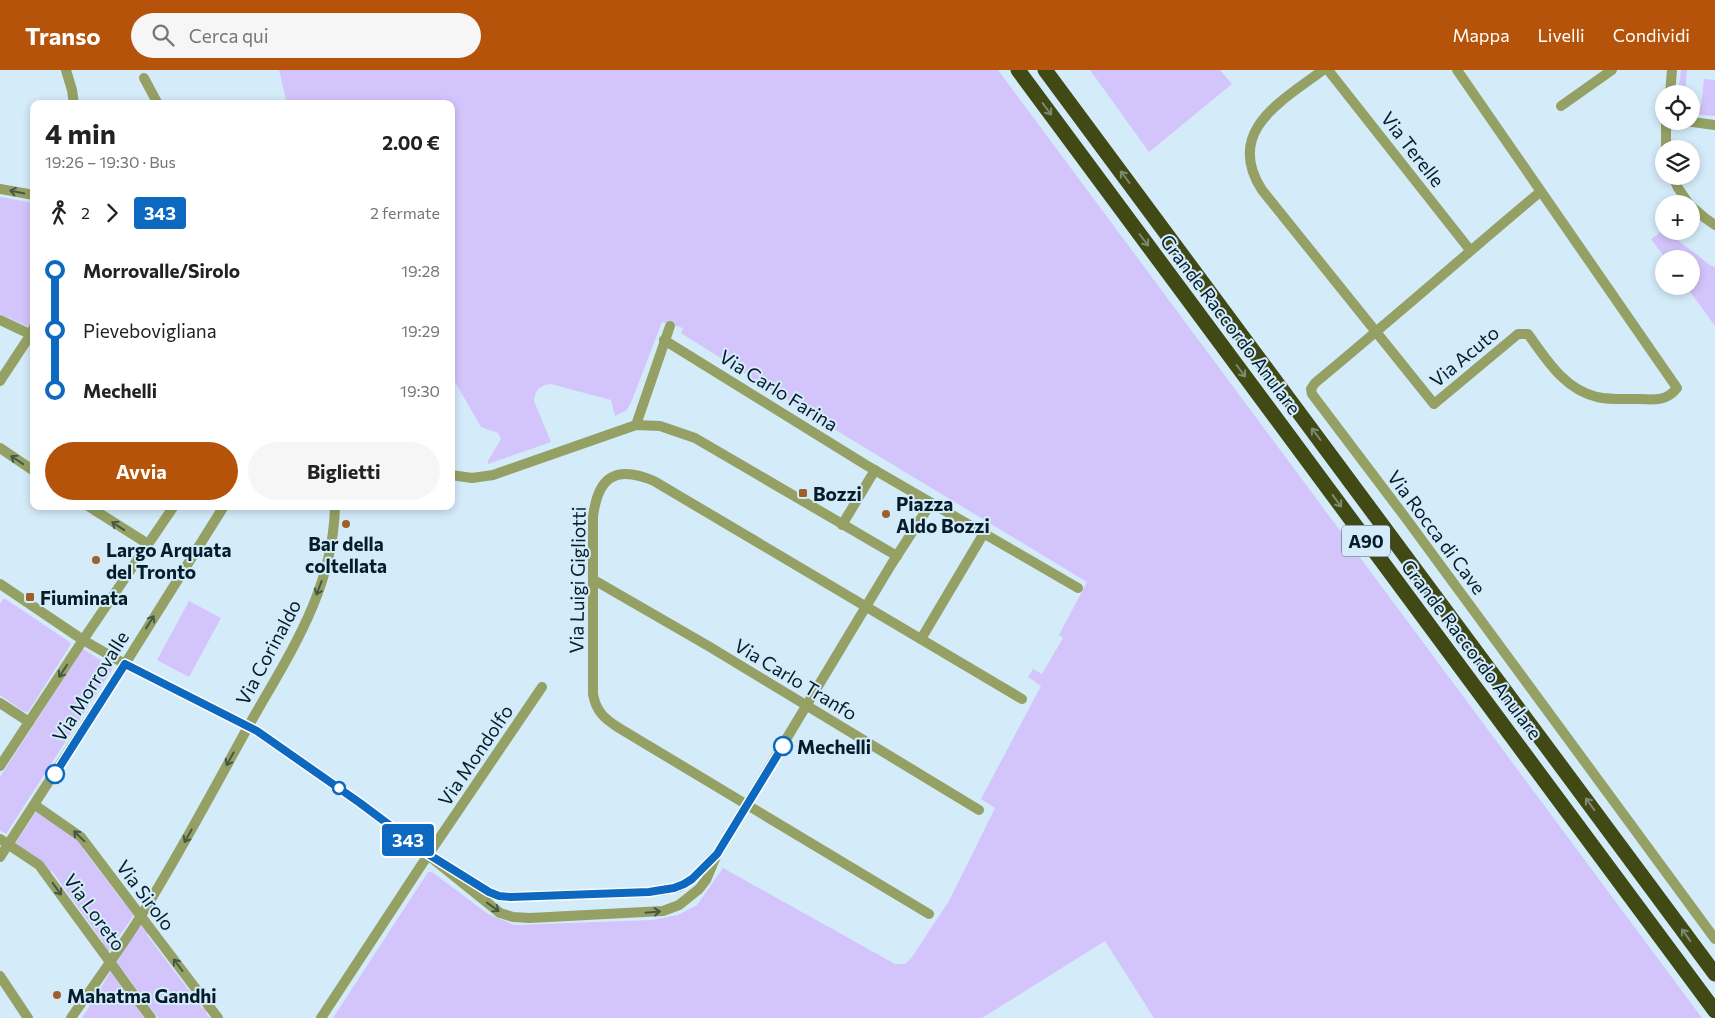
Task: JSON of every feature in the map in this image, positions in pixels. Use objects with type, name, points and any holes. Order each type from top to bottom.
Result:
[{"type":"highway","name":"Grande Raccordo Anulare","points":[[1018,70],[1715,1011]]},
{"type":"highway","name":"Grande Raccordo Anulare","points":[[1045,70],[1715,974]]},
{"type":"street","points":[[66,70],[73,100]]},
{"type":"street","name":"Via Acuto","points":[[1324,70],[1275,106],[1262,119],[1251,140],[1250,164],[1262,190],[1434,404],[1518,334],[1522,333],[1528,334],[1563,380],[1586,393],[1604,398],[1661,400],[1672,394],[1677,388],[1457,70]]},
{"type":"street","name":"Via Terelle","points":[[1328,70],[1470,250]]},
{"type":"street","points":[[1561,106],[1612,70]]},
{"type":"street","points":[[1671,85],[1672,70]]},
{"type":"street","points":[[144,78],[156,100]]},
{"type":"street","points":[[1700,122],[1715,124]]},
{"type":"street","points":[[0,189],[30,195]]},
{"type":"street","name":"Via Rocca di Cave","points":[[1540,192],[1315,383],[1311,389],[1312,394],[1715,939]]},
{"type":"street","points":[[1700,214],[1715,225]]},
{"type":"street","points":[[0,320],[30,331]]},
{"type":"street","points":[[636,425],[670,326]]},
{"type":"street","points":[[0,381],[30,336]]},
{"type":"street","name":"Via Carlo Farina","points":[[664,340],[875,470]]},
{"type":"street","points":[[455,476],[472,478],[492,475],[636,425],[660,426],[695,438],[896,556]]},
{"type":"street","points":[[0,448],[30,468]]},
{"type":"street","points":[[842,525],[875,470],[1078,588]]},
{"type":"street","name":"Via Luigi Gigliotti","points":[[929,914],[603,717],[597,709],[593,694],[593,517],[597,494],[610,479],[620,474],[629,473],[643,476],[670,489],[1022,698]]},
{"type":"street","points":[[0,584],[82,640],[125,664],[248,726],[360,803],[428,854],[500,912],[512,917],[530,918],[663,911],[679,905],[699,889],[706,880],[717,854],[896,556],[931,503]]},
{"type":"street","points":[[94,510],[148,544]]},
{"type":"street","points":[[0,766],[82,640],[171,510]]},
{"type":"street","name":"Via Morrovalle","points":[[0,858],[4,842],[35,805],[221,510]]},
{"type":"street","name":"Via Corinaldo","points":[[140,916],[185,842],[248,726],[295,646],[313,604],[330,553],[335,510]]},
{"type":"street","points":[[921,639],[984,533]]},
{"type":"street","name":"Via Carlo Tranfo","points":[[594,580],[710,647],[979,810]]},
{"type":"street","name":"Via Mondolfo","points":[[320,1018],[428,854],[542,687]]},
{"type":"street","points":[[0,703],[29,722]]},
{"type":"street","name":"Via Sirolo","points":[[35,805],[81,837],[218,1018]]},
{"type":"street","name":"Via Loreto","points":[[4,842],[38,865],[151,1018]]},
{"type":"street","points":[[428,854],[489,892],[499,896],[511,897],[649,892],[674,888],[692,879],[717,854]]},
{"type":"street","points":[[71,1018],[140,916]]},
{"type":"street","points":[[0,976],[28,1018]]},
{"type":"shaded area","points":[[279,70],[998,70],[1702,1018],[1154,1018],[1105,941],[982,1018],[333,1018],[428,872],[432,872],[488,914],[514,925],[652,920],[678,915],[697,905],[723,868],[895,964],[905,964],[912,957],[949,901],[995,808],[981,799],[1041,686],[1028,677],[1033,669],[1042,674],[1063,638],[1059,635],[1087,582],[814,417],[681,333],[683,328],[662,322],[627,410],[615,416],[611,400],[551,384],[544,386],[537,391],[534,401],[551,442],[488,464],[501,439],[498,433],[481,427],[455,382],[455,100],[286,100]]},
{"type":"shaded area","points":[[1090,70],[1220,70],[1232,84],[1149,152]]},
{"type":"shaded area","points":[[1681,70],[1687,70],[1686,85],[1679,85]]},
{"type":"shaded area","points":[[1704,79],[1715,80],[1715,116],[1700,115]]},
{"type":"shaded area","points":[[0,197],[30,202],[29,327],[0,314]]},
{"type":"shaded area","points":[[1655,236],[1655,240],[1678,240],[1691,250],[1659,250],[1651,239]]},
{"type":"shaded area","points":[[1700,257],[1715,267],[1715,326],[1693,295],[1700,295]]},
{"type":"shaded area","points":[[4,598],[71,644],[28,712],[23,711],[0,695],[0,604]]},
{"type":"shaded area","points":[[189,601],[221,618],[189,677],[157,660]]},
{"type":"shaded area","points":[[83,649],[113,668],[6,834],[0,830],[0,777]]},
{"type":"shaded area","points":[[36,812],[77,837],[85,847],[83,849],[124,903],[126,902],[134,915],[108,952],[101,944],[103,942],[52,871],[49,873],[15,844]]},
{"type":"shaded area","points":[[143,925],[150,933],[147,935],[202,1008],[205,1006],[208,1011],[206,1013],[210,1018],[158,1018],[125,973],[123,974],[116,963],[140,926]]},
{"type":"shaded area","points":[[111,971],[115,972],[144,1018],[82,1018]]},
{"type":"bus line","name":"343","points":[[55,774],[125,664],[248,726],[294,756],[428,854],[489,892],[499,896],[511,897],[649,892],[674,888],[684,884],[692,879],[717,854],[783,746]]},
{"type":"place","name":"Bozzi","points":[[803,493]]},
{"type":"place","name":"Piazza Aldo Bozzi","points":[[886,514]]},
{"type":"place","name":"Bar della coltellata","points":[[346,524]]},
{"type":"place","name":"Largo Arquata del Tronto","points":[[96,560]]},
{"type":"place","name":"Fiuminata","points":[[30,597]]},
{"type":"place","name":"Mechelli","points":[[783,746]]},
{"type":"place","name":"Mahatma Gandhi","points":[[57,995]]}]
